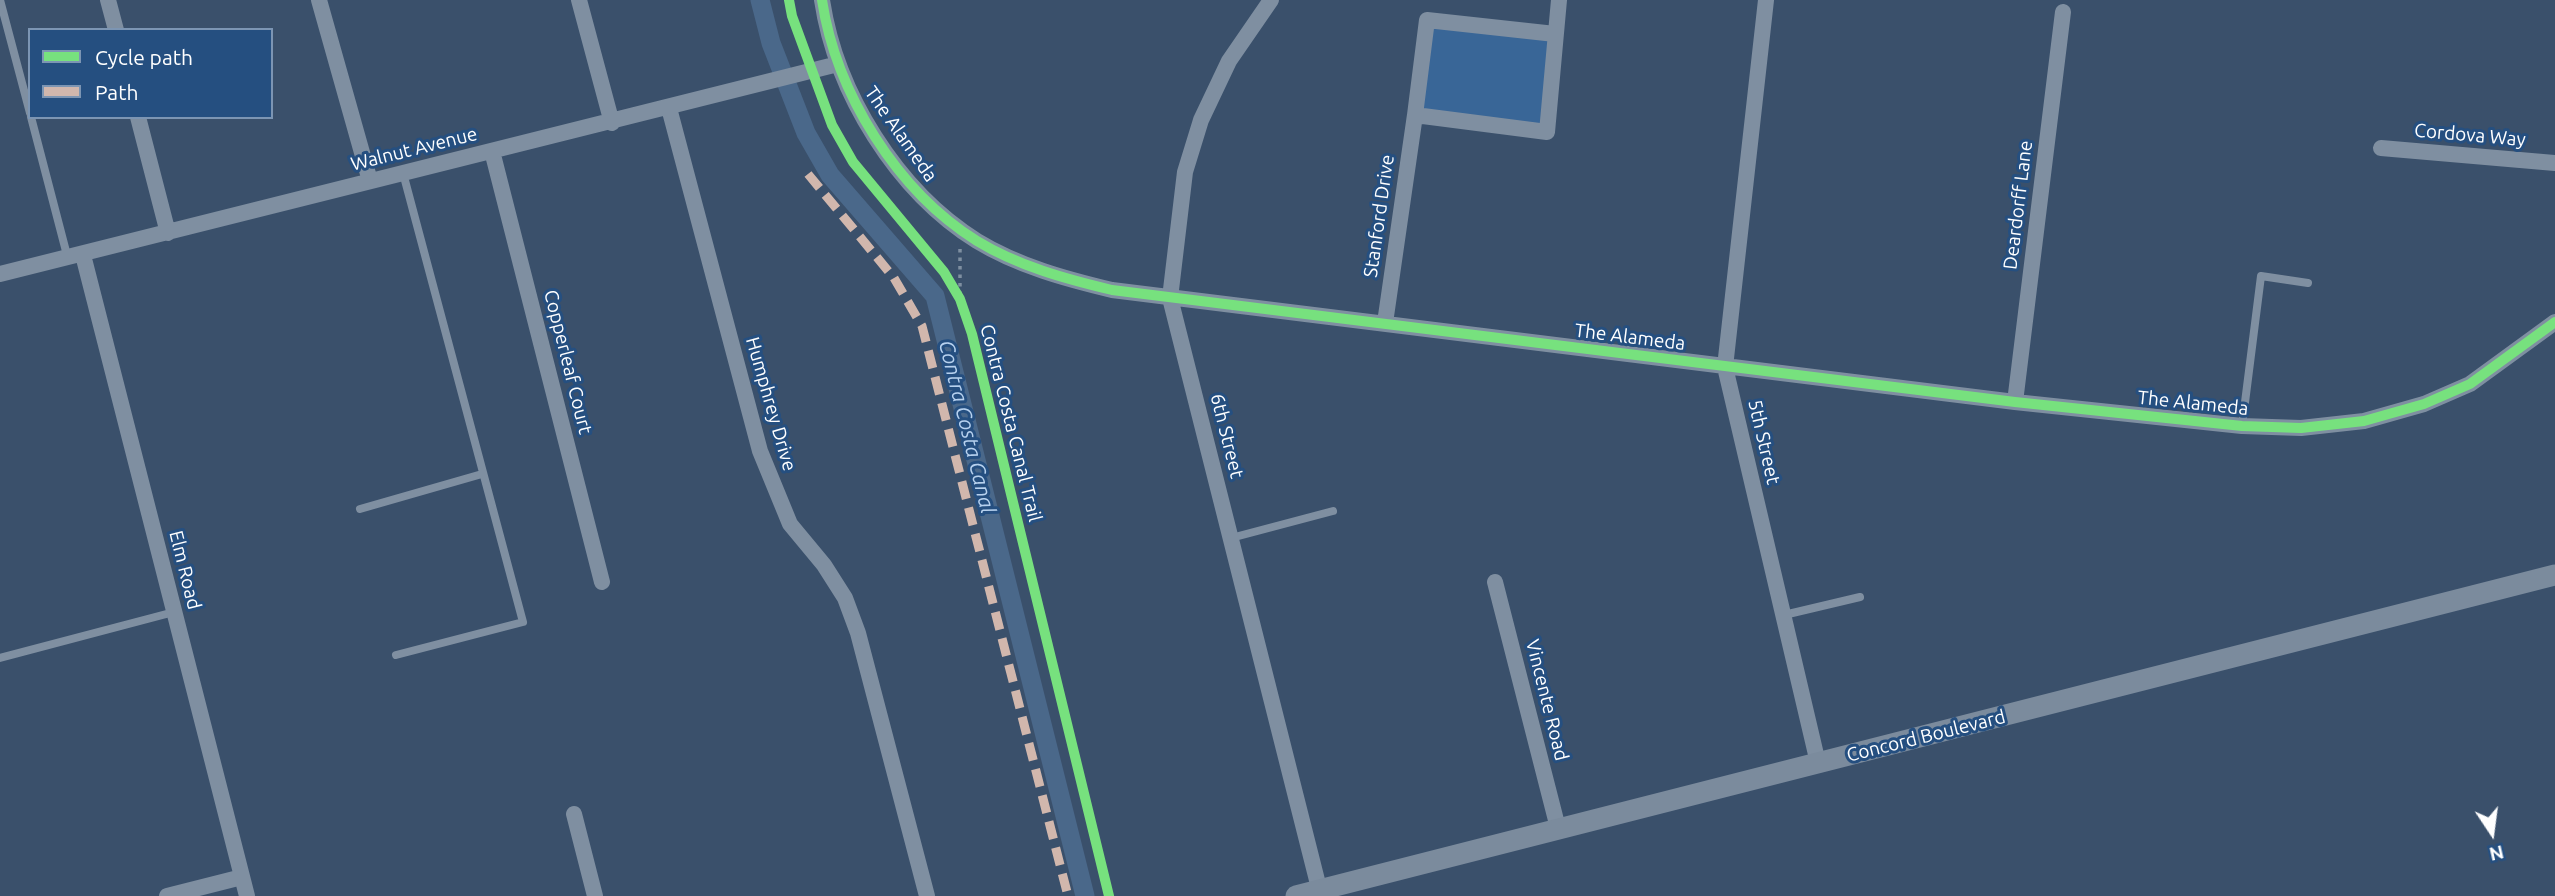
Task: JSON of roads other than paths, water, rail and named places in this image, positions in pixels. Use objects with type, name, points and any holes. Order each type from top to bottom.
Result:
[{"type":"street","points":[[108,0],[115,28]]},
{"type":"street","points":[[319,0],[370,181]]},
{"type":"street","points":[[579,0],[611,123]]},
{"type":"street","name":"The Alameda","points":[[822,0],[838,64],[851,95],[901,170],[926,200],[978,242],[1057,277],[1112,290],[2015,402],[2242,426],[2301,428],[2364,421],[2424,404],[2470,384],[2553,330]]},
{"type":"street","name":"6th Street","points":[[1271,0],[1229,61],[1201,120],[1185,172],[1175,236],[1170,298],[1320,893]]},
{"type":"street","points":[[1415,115],[1547,132],[1559,0]]},
{"type":"street","name":"5th Street","points":[[1766,0],[1725,367],[1818,764]]},
{"type":"street","name":"Deardorff Lane","points":[[2015,402],[2063,12]]},
{"type":"street","name":"Stanford Drive","points":[[1385,323],[1427,20],[1555,34]]},
{"type":"street","name":"Walnut Avenue","points":[[0,274],[812,73],[838,64]]},
{"type":"street","name":"Humphrey Drive","points":[[669,108],[760,451],[790,524],[824,565],[845,598],[858,633],[926,896]]},
{"type":"street","points":[[139,119],[168,233]]},
{"type":"street","name":"Cordova Way","points":[[2381,148],[2555,163]]},
{"type":"street","name":"Copperleaf Court","points":[[492,151],[603,582]]},
{"type":"street","name":"Elm Road","points":[[75,257],[174,612],[247,896]]},
{"type":"street","name":"Concord Boulevard","points":[[1296,896],[1320,893],[1558,828],[2555,575]]},
{"type":"street","name":"Vincente Road","points":[[1496,582],[1558,828]]},
{"type":"street","points":[[574,814],[595,896]]},
{"type":"street","points":[[167,896],[242,877]]},
{"type":"lane","name":"Elm Road","points":[[0,0],[28,107]]},
{"type":"lane","name":"Elm Road","points":[[31,119],[75,257]]},
{"type":"lane","points":[[396,655],[523,622],[403,173]]},
{"type":"lane","points":[[2242,426],[2261,276],[2308,283]]},
{"type":"lane","points":[[360,509],[482,474]]},
{"type":"lane","points":[[1231,538],[1333,511]]},
{"type":"lane","points":[[1784,615],[1860,597]]},
{"type":"lane","points":[[0,658],[174,612]]},
{"type":"waterway","name":"Contra Costa Canal","points":[[760,0],[771,43],[806,133],[830,175],[935,296],[1085,896]]}]
